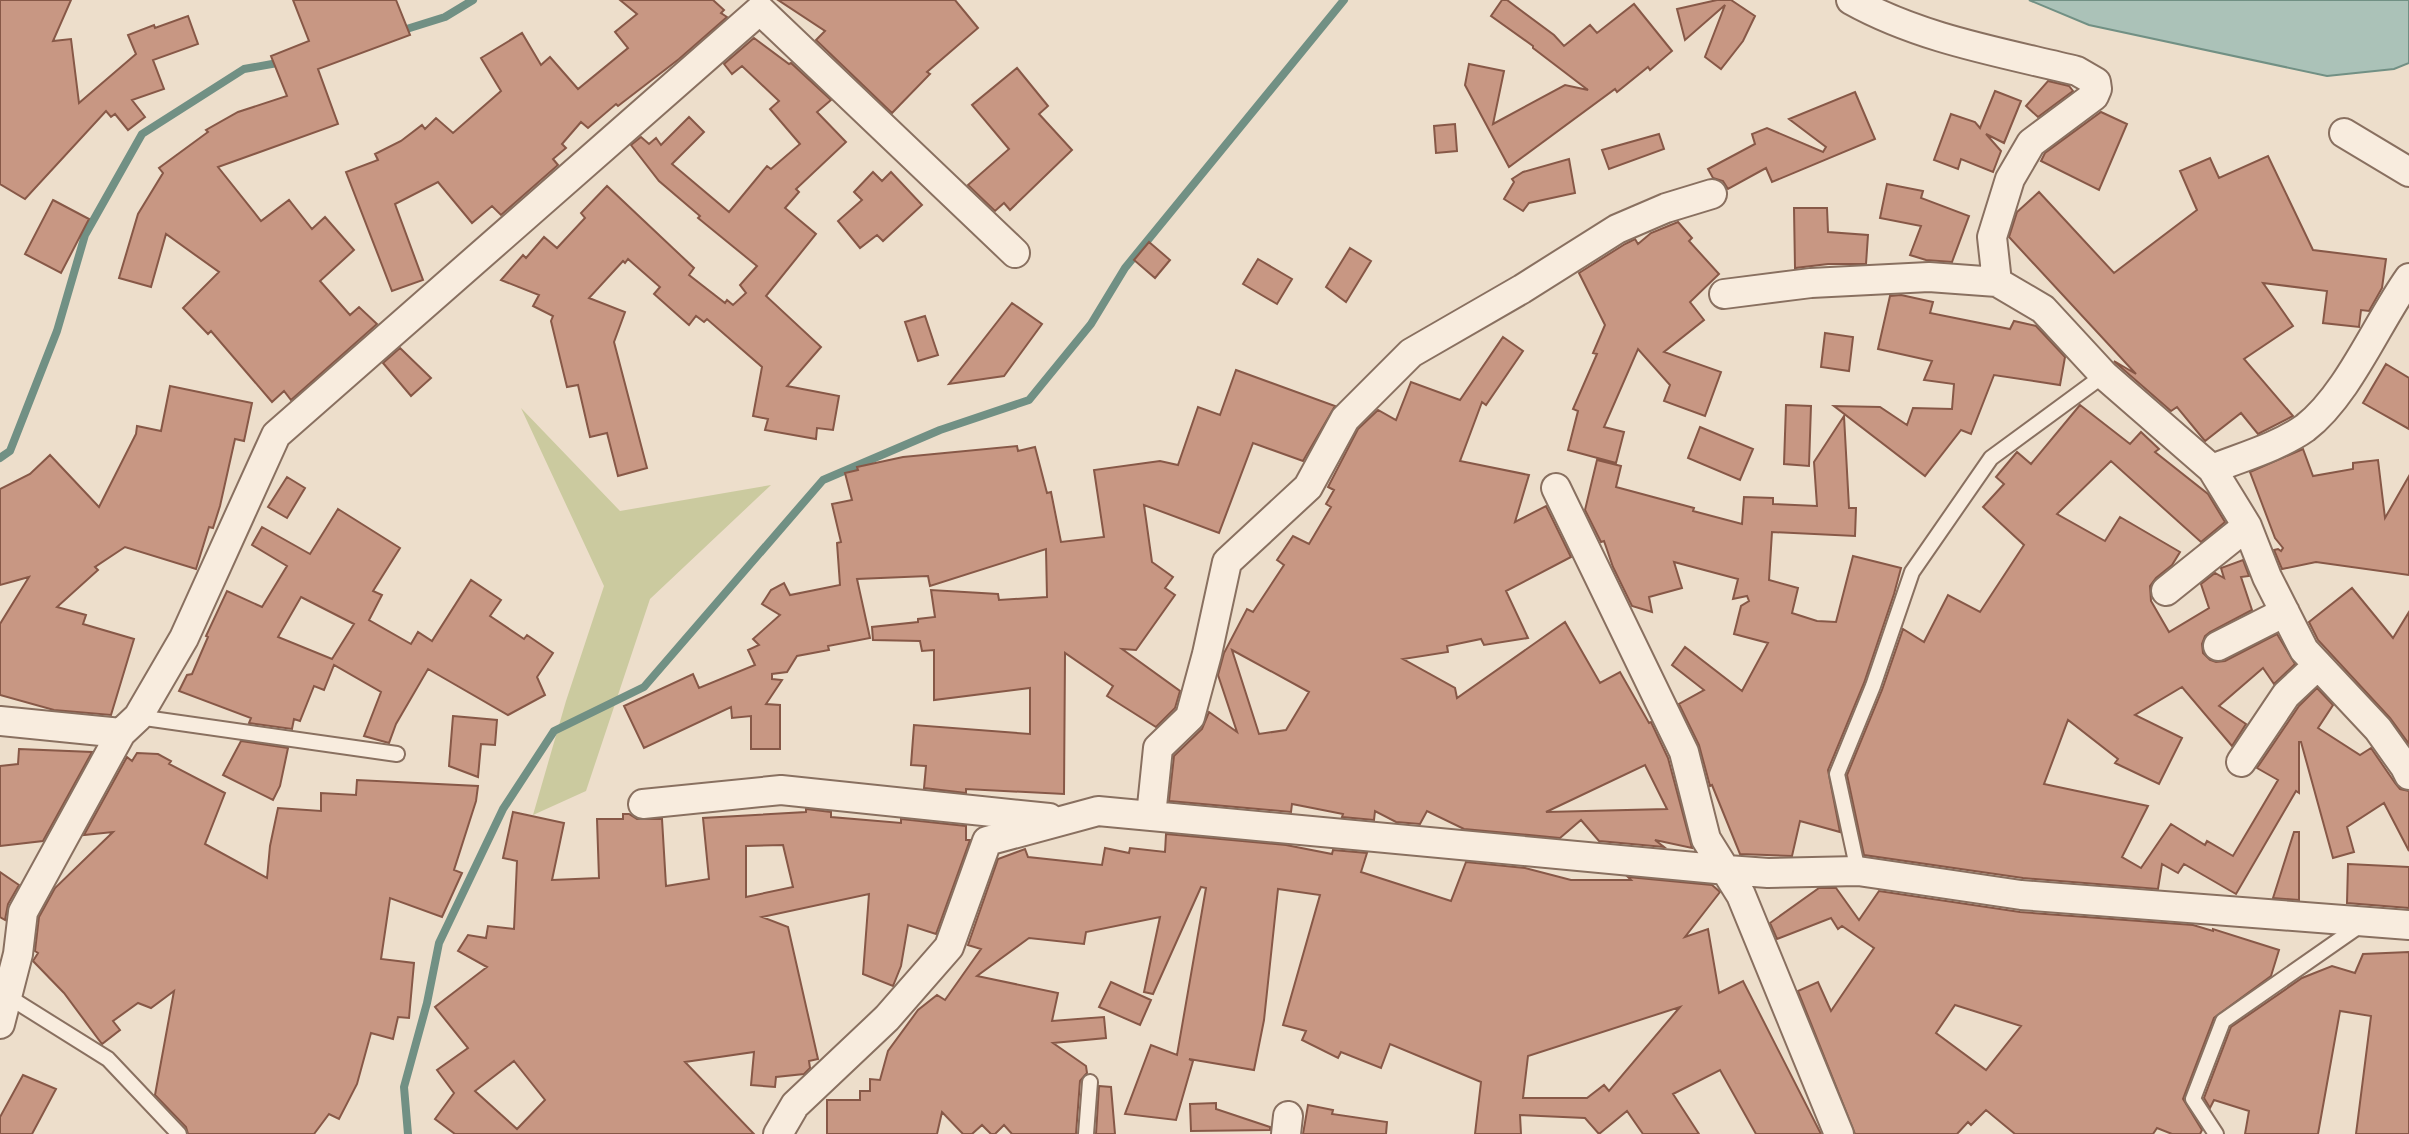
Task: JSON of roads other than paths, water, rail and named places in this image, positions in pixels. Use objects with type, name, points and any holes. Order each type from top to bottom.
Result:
[{"type":"street","points":[[1851,0],[1878,15],[1936,37],[2077,71],[2096,82],[2094,96],[2031,143],[2010,179],[1992,237],[1997,282]]},
{"type":"street","points":[[0,1024],[4,993],[18,954],[23,912],[130,725],[184,638],[276,435],[760,10],[1015,253]]},
{"type":"street","points":[[2344,132],[2409,172]]},
{"type":"street","points":[[1151,816],[1158,748],[1190,717],[1208,654],[1227,562],[1308,486],[1345,419],[1411,353],[1522,289],[1617,229],[1666,208],[1712,194]]},
{"type":"street","points":[[1724,294],[1811,283],[1929,276],[1997,282],[2043,309],[2104,375],[2211,469],[2248,526],[2267,577],[2304,650],[2378,729],[2409,775]]},
{"type":"street","points":[[2211,469],[2274,444],[2304,428],[2325,410],[2362,358],[2391,304],[2409,278]]},
{"type":"street","points":[[1556,488],[1684,752],[1706,839],[1741,895],[1839,1134]]},
{"type":"street","points":[[2166,591],[2248,526]]},
{"type":"street","points":[[2218,646],[2285,612]]},
{"type":"street","points":[[2241,762],[2286,695],[2318,665]]},
{"type":"street","points":[[0,721],[130,725]]},
{"type":"street","points":[[643,804],[781,790],[1066,820]]},
{"type":"street","points":[[778,1134],[795,1105],[887,1018],[949,947],[987,841],[1098,811],[1727,870],[1768,873],[1858,871],[2021,895],[2409,925]]},
{"type":"lane","points":[[1858,871],[1837,774],[1873,686],[1912,572],[1991,458],[2104,375]]},
{"type":"lane","points":[[130,725],[397,754]]},
{"type":"lane","points":[[2216,1134],[2193,1099],[2223,1021],[2367,921]]},
{"type":"lane","points":[[4,993],[108,1059],[179,1134]]},
{"type":"lane","points":[[1086,1134],[1090,1082]]},
{"type":"waterway","points":[[397,32],[445,17],[473,0]]},
{"type":"waterway","points":[[408,1134],[404,1087],[427,1003],[439,943],[503,809],[554,731],[644,687],[823,480],[940,430],[1029,400],[1091,324],[1125,268],[1344,0]]},
{"type":"waterway","points":[[0,458],[10,451],[57,331],[85,235],[142,134],[244,69],[283,62]]}]
